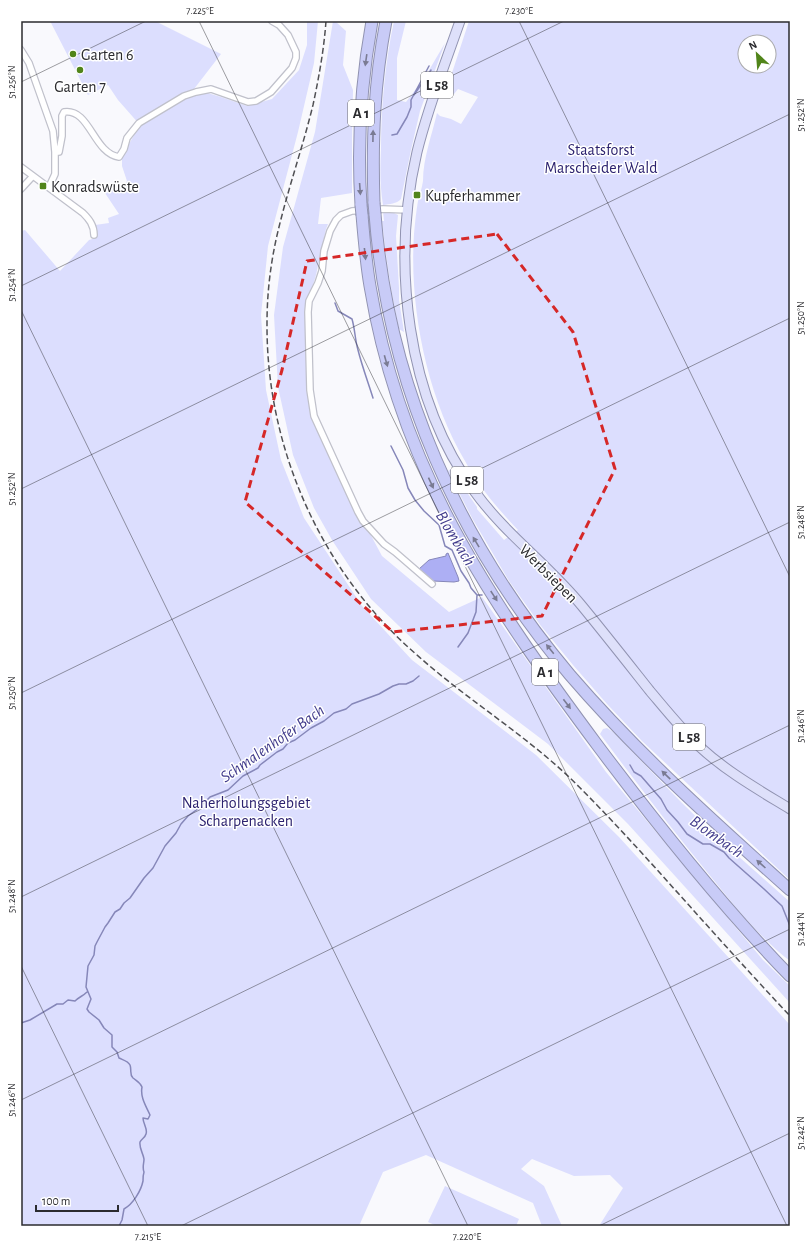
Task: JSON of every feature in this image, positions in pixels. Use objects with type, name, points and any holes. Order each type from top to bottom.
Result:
[{"type":"highway","name":"A 1","points":[[372,21],[362,88],[360,117],[361,210],[367,266],[374,310],[387,365],[421,460],[461,542],[491,592],[554,687],[677,848],[722,903],[790,976]]},
{"type":"highway","name":"A 1","points":[[386,21],[376,85],[374,116],[373,151],[378,251],[395,343],[419,420],[444,480],[472,535],[517,605],[545,644],[571,675],[636,746],[719,826],[790,890]]},
{"type":"main road","name":"L 58","points":[[408,210],[414,170],[427,116],[460,21]]},
{"type":"main road","name":"Werbsiepen","points":[[408,210],[405,241],[405,276],[410,325],[417,361],[425,392],[443,440],[473,491],[498,521],[575,598],[692,740],[726,769],[790,809]]},
{"type":"street","points":[[55,152],[59,152],[62,136],[62,116],[64,112],[69,111],[83,119],[100,145],[111,154],[119,157],[124,149],[127,138],[139,123],[184,96],[211,89],[248,102],[261,99],[271,92],[288,73],[296,58],[296,52],[288,35],[279,25],[272,21]]},
{"type":"street","points":[[21,50],[29,63],[53,131],[55,174],[49,187]]},
{"type":"street","points":[[21,166],[77,208],[90,220],[94,230],[94,235]]},
{"type":"street","points":[[21,189],[33,176]]},
{"type":"street","points":[[408,210],[384,209],[352,211],[341,215],[332,225],[324,251],[320,277],[310,301],[308,319],[310,390],[314,416],[363,521],[384,544],[432,584]]},
{"type":"highlighted area","points":[[497,234],[573,332],[615,469],[542,616],[393,632],[245,502],[282,370],[307,261]]},
{"type":"green space","name":"Naherholungsgebiet Scharpenacken","points":[[50,21],[155,21],[221,54],[194,89],[247,106],[272,99],[299,70],[307,45],[307,21],[318,21],[314,63],[298,132],[268,246],[261,315],[266,390],[281,460],[304,518],[362,606],[412,660],[536,755],[619,837],[790,1025],[790,1226],[599,1226],[623,1188],[610,1175],[574,1176],[532,1159],[521,1169],[544,1186],[562,1226],[542,1226],[533,1203],[426,1155],[383,1172],[359,1226],[21,1226],[21,231],[25,230],[60,271],[89,240],[96,238],[97,232],[95,225],[109,223],[108,218],[119,214],[105,193],[125,184],[127,181],[122,166],[122,156],[140,125],[118,100],[108,85],[88,95]]},
{"type":"green space","points":[[333,21],[335,21],[346,31],[343,65],[353,90],[352,193],[321,198],[318,224],[328,224],[307,305],[310,412],[335,468],[382,556],[449,612],[482,597],[606,772],[763,960],[790,986],[790,1003],[628,824],[548,744],[426,652],[371,599],[332,540],[314,508],[293,455],[278,387],[274,315],[283,247],[315,132]]},
{"type":"green space","points":[[394,21],[406,21],[397,58],[397,100],[406,102],[425,77],[445,43],[420,111],[401,199],[395,203],[383,205],[380,178],[382,118],[384,85]]},
{"type":"green space","name":"Staatsforst Marscheider Wald","points":[[469,21],[790,21],[790,880],[642,741],[573,665],[541,626],[509,581],[472,518],[448,471],[451,469],[477,509],[504,540],[518,530],[496,506],[470,471],[440,409],[423,351],[418,321],[413,262],[414,230],[417,205],[423,181],[426,155],[437,113],[440,116],[461,124],[478,97],[458,89],[454,94],[444,91],[450,79]]},
{"type":"green space","points":[[383,211],[392,212],[398,215],[396,236],[399,300],[404,332],[399,329],[391,289],[382,221],[384,221]]},
{"type":"green space","points":[[607,728],[613,732],[720,840],[790,902],[790,961],[767,941],[746,919],[666,821],[600,734],[603,729]]},
{"type":"green space","points":[[445,1186],[519,1219],[516,1226],[437,1226],[428,1222]]},
{"type":"water","points":[[448,553],[459,581],[433,581],[419,569],[429,560],[446,556]]},
{"type":"waterway","name":"Blombach","points":[[392,135],[397,134],[407,117],[411,107],[411,100],[429,66]]},
{"type":"waterway","name":"Blombach","points":[[414,95],[431,70]]},
{"type":"waterway","name":"Blombach","points":[[335,303],[338,311],[352,319],[357,346],[373,398]]},
{"type":"waterway","name":"Blombach","points":[[391,446],[403,470],[408,488],[415,500],[439,525],[445,546],[452,550],[461,571],[471,588],[477,595],[482,595]]},
{"type":"waterway","name":"Schmalenhofer Bach","points":[[458,647],[468,633],[476,612],[477,595]]},
{"type":"waterway","name":"Schmalenhofer Bach","points":[[119,1226],[124,1209],[133,1201],[142,1185],[144,1159],[140,1142],[145,1137],[146,1132],[143,1118],[148,1119],[150,1115],[145,1105],[142,1087],[133,1078],[130,1065],[119,1058],[117,1052],[112,1047],[112,1035],[87,1009],[91,999],[86,987],[88,966],[94,955],[95,946],[105,927],[115,912],[120,909],[130,898],[153,868],[165,846],[176,833],[181,824],[210,797],[228,790],[243,776],[258,768],[277,752],[283,749],[288,743],[295,740],[334,713],[346,709],[352,704],[379,694],[393,686],[406,684],[413,681],[419,676]]},
{"type":"waterway","name":"Blombach","points":[[630,765],[634,772],[641,776],[661,799],[667,810],[687,834],[703,844],[710,844],[724,852],[782,906],[790,926]]},
{"type":"waterway","points":[[21,1023],[30,1020],[57,1004],[63,1004],[68,1000],[75,1001],[87,992]]},
{"type":"railway","points":[[326,21],[321,63],[313,105],[276,239],[270,275],[267,311],[269,370],[277,416],[289,462],[306,506],[328,547],[353,586],[383,622],[435,671],[531,745],[568,776],[626,836],[790,1016]]},
{"type":"place","name":"Garten 6","points":[[73,54]]},
{"type":"place","name":"Garten 7","points":[[80,70]]},
{"type":"place","name":"Konradswüste","points":[[43,186]]},
{"type":"place","name":"Kupferhammer","points":[[417,195]]}]
